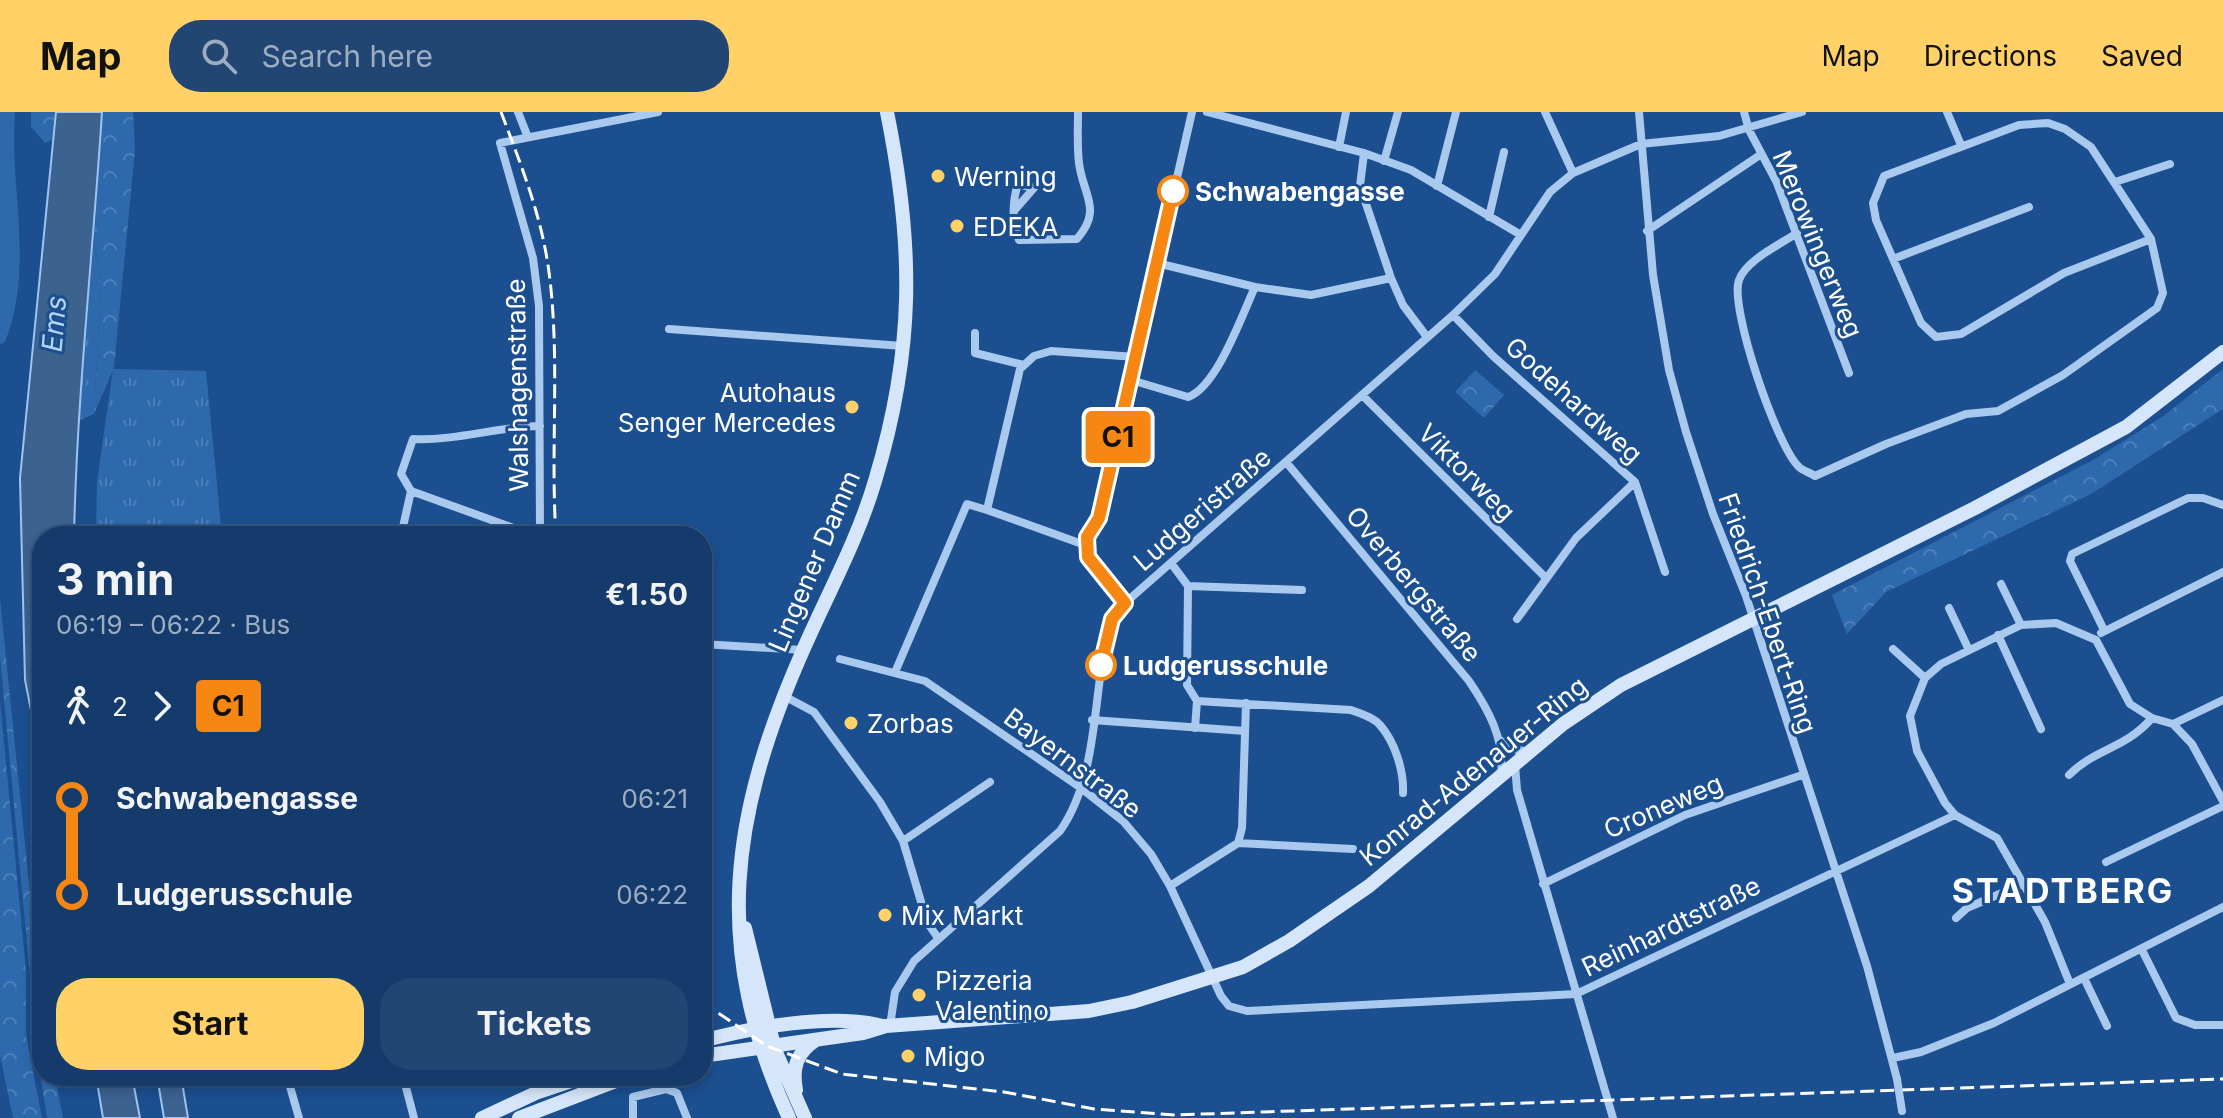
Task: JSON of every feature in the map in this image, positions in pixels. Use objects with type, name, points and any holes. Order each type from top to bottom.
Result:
[{"type":"main road","name":"Lingener Damm","points":[[766,1046],[741,959],[737,922],[745,821],[757,768],[803,650],[875,483],[891,421],[903,346],[908,256],[887,112]]},
{"type":"main road","name":"Konrad-Adenauer-Ring","points":[[712,1054],[888,1026],[1089,1011],[1243,967],[1331,914],[1369,886],[1515,762],[1621,685],[1975,508],[2126,427],[2223,352]]},
{"type":"main road","name":"Konrad-Adenauer-Ring","points":[[712,1039],[762,1028],[859,1020],[888,1026]]},
{"type":"main road","points":[[797,1103],[794,1068],[801,1051],[816,1040]]},
{"type":"main road","points":[[766,1046],[805,1118]]},
{"type":"main road","points":[[766,1046],[789,1118]]},
{"type":"main road","points":[[482,1118],[556,1086]]},
{"type":"main road","points":[[519,1118],[603,1086]]},
{"type":"street","points":[[518,112],[527,135],[658,112]]},
{"type":"street","points":[[1014,211],[1014,229],[1019,240],[1077,239],[1090,223],[1091,206],[1079,163],[1078,112]]},
{"type":"street","points":[[1125,603],[1088,557],[1085,545],[1099,518],[1192,112]]},
{"type":"street","points":[[1207,112],[1364,153],[1437,186],[1521,235]]},
{"type":"street","points":[[1339,147],[1346,112]]},
{"type":"street","points":[[1384,161],[1398,112]]},
{"type":"street","points":[[1437,186],[1456,112]]},
{"type":"street","points":[[1545,112],[1573,173]]},
{"type":"street","name":"Friedrich-Ebert-Ring","points":[[1639,112],[1647,231],[1662,335],[1679,406],[1706,496],[1752,618],[1835,870],[1893,1058],[1903,1114]]},
{"type":"street","name":"Merowingerweg","points":[[1744,112],[1749,130],[1773,175],[1797,233],[1849,373]]},
{"type":"street","name":"Ludgeristraße","points":[[888,1026],[891,1007],[903,976],[938,938],[1060,831],[1081,788],[1107,635],[1112,619],[1125,603],[1453,315],[1495,274],[1550,192],[1573,173],[1641,144],[1687,141],[1749,130],[1802,112]]},
{"type":"street","points":[[1947,112],[1961,145]]},
{"type":"street","points":[[1797,233],[1746,269],[1738,281],[1738,298],[1741,325],[1765,399],[1798,467],[1815,476],[1886,444],[1966,414],[1998,411],[2063,375],[2157,308],[2163,293],[2151,239],[2091,147],[2065,129],[2048,123],[2019,125],[1884,176],[1873,203],[1921,323],[1936,337],[1961,334],[1998,315],[2064,273],[2151,239]]},
{"type":"street","name":"Walshagenstraße","points":[[527,135],[500,143],[533,258],[539,306],[540,526]]},
{"type":"street","points":[[1489,217],[1504,152]]},
{"type":"street","points":[[1364,153],[1360,186],[1391,278],[1403,305],[1427,337]]},
{"type":"street","points":[[1647,231],[1760,155]]},
{"type":"street","points":[[2115,182],[2170,164]]},
{"type":"street","points":[[1893,259],[2029,207]]},
{"type":"street","points":[[1157,263],[1255,287],[1311,295],[1391,278]]},
{"type":"street","points":[[1131,380],[1188,397],[1198,394],[1227,348],[1255,287]]},
{"type":"street","name":"Godehardweg","points":[[1453,315],[1490,353],[1635,482],[1665,572]]},
{"type":"street","points":[[669,329],[903,346]]},
{"type":"street","points":[[975,333],[975,353],[1024,365]]},
{"type":"street","points":[[987,510],[1014,388],[1024,365],[1034,356],[1051,351],[1136,357]]},
{"type":"street","name":"Viktorweg","points":[[1362,395],[1545,577]]},
{"type":"street","points":[[508,526],[411,491],[401,474],[413,439],[434,440],[503,427],[540,426]]},
{"type":"street","name":"Overbergstraße","points":[[1286,462],[1484,703],[1500,739],[1496,778]]},
{"type":"street","points":[[1517,619],[1576,538],[1635,482]]},
{"type":"street","points":[[403,526],[411,491]]},
{"type":"street","points":[[2104,630],[2070,561],[2072,554],[2188,498],[2203,498],[2223,505]]},
{"type":"street","points":[[896,670],[967,504],[1085,545]]},
{"type":"street","points":[[1171,563],[1188,586],[1187,685],[1197,701],[1195,728]]},
{"type":"street","points":[[2096,640],[2104,630],[2223,572]]},
{"type":"street","points":[[2001,584],[2021,625]]},
{"type":"street","points":[[1188,586],[1302,590]]},
{"type":"street","points":[[1949,608],[1969,650]]},
{"type":"street","points":[[2070,984],[2025,883],[1997,838],[1955,815],[1945,803],[1917,751],[1910,716],[1915,695],[1925,678],[1941,664],[2021,625],[2056,623],[2096,640],[2130,704],[2152,718],[2173,724],[2192,744],[2222,798],[2106,862]]},
{"type":"street","points":[[1998,635],[2041,729]]},
{"type":"street","points":[[712,645],[803,650]]},
{"type":"street","points":[[1893,649],[1925,678]]},
{"type":"street","name":"Bayernstraße","points":[[840,659],[896,670],[925,681],[1081,788],[1123,821],[1151,854],[1170,886],[1213,978]]},
{"type":"street","points":[[784,696],[814,712],[880,802],[903,841],[927,922],[938,938]]},
{"type":"street","points":[[2173,724],[2223,700]]},
{"type":"street","points":[[1197,701],[1351,710],[1370,717],[1381,726],[1404,773],[1403,793]]},
{"type":"street","points":[[1238,843],[1242,828],[1246,703]]},
{"type":"street","points":[[2069,775],[2082,762],[2136,736],[2152,718]]},
{"type":"street","points":[[1092,720],[1245,731]]},
{"type":"street","points":[[1500,739],[1515,750],[1529,751]]},
{"type":"street","points":[[1515,762],[1517,790],[1613,1118]]},
{"type":"street","name":"Croneweg","points":[[1543,884],[1685,815],[1802,775]]},
{"type":"street","points":[[1496,778],[1517,790]]},
{"type":"street","points":[[903,841],[990,782]]},
{"type":"street","name":"Reinhardtstraße","points":[[1213,978],[1229,1006],[1247,1011],[1576,994],[1955,815]]},
{"type":"street","points":[[1170,886],[1238,843],[1353,849]]},
{"type":"street","points":[[1956,918],[1967,908],[2025,883]]},
{"type":"street","points":[[1893,1058],[1921,1052],[1981,1029],[2223,907]]},
{"type":"street","points":[[2142,950],[2176,1018],[2195,1025],[2223,1025]]},
{"type":"street","points":[[2084,978],[2107,1026]]},
{"type":"street","points":[[290,1086],[299,1118]]},
{"type":"street","points":[[406,1086],[414,1118]]},
{"type":"street","points":[[633,1118],[633,1097],[666,1089],[677,1093],[687,1118]]},
{"type":"green space","points":[[0,112],[15,112],[20,257],[14,314],[5,342],[0,344]]},
{"type":"green space","points":[[31,112],[60,112],[59,137],[45,143],[31,127]]},
{"type":"green space","points":[[102,112],[133,112],[135,150],[114,368],[94,414],[101,287],[94,239]]},
{"type":"green space","points":[[94,239],[101,287],[94,414],[78,421]]},
{"type":"green space","points":[[113,369],[206,371],[221,526],[96,526],[97,482]]},
{"type":"green space","points":[[2223,369],[2223,409],[2091,494],[1886,592],[1847,634],[1832,595],[2093,460],[2162,417]]},
{"type":"green space","points":[[1475,370],[1504,395],[1484,418],[1455,392]]},
{"type":"green space","points":[[0,599],[32,913],[32,996],[0,657]]},
{"type":"green space","points":[[0,701],[26,970],[26,1035],[32,1086],[36,1086],[42,1118],[13,1118],[0,1056]]},
{"type":"green space","points":[[42,1086],[57,1086],[63,1118],[47,1118]]},
{"type":"water","name":"Ems","points":[[56,112],[102,112],[74,526],[32,526],[32,716],[25,680],[20,478]]},
{"type":"water","points":[[98,1086],[134,1086],[140,1118],[103,1118]]},
{"type":"water","points":[[159,1086],[183,1086],[188,1118],[164,1118]]},
{"type":"railway","points":[[501,112],[535,206],[548,265],[554,332],[556,526]]},
{"type":"railway","points":[[712,1009],[767,1046],[842,1074],[1004,1092],[1094,1109],[1175,1115],[2223,1079]]},
{"type":"bus line","name":"C1","points":[[1101,665],[1112,619],[1125,603],[1088,557],[1085,545],[1099,518],[1173,191]]},
{"type":"place","name":"Werning","points":[[938,176]]},
{"type":"place","name":"Schwabengasse","points":[[1173,191]]},
{"type":"place","name":"EDEKA","points":[[957,226]]},
{"type":"place","name":"Autohaus Senger Mercedes","points":[[852,407]]},
{"type":"place","name":"Ludgerusschule","points":[[1101,665]]},
{"type":"place","name":"Zorbas","points":[[851,723]]},
{"type":"place","name":"Mix Markt","points":[[885,915]]},
{"type":"place","name":"Pizzeria Valentino","points":[[919,995]]},
{"type":"place","name":"Migo","points":[[908,1056]]},
{"type":"district","name":"STADTBERG","points":[[2063,890]]}]
